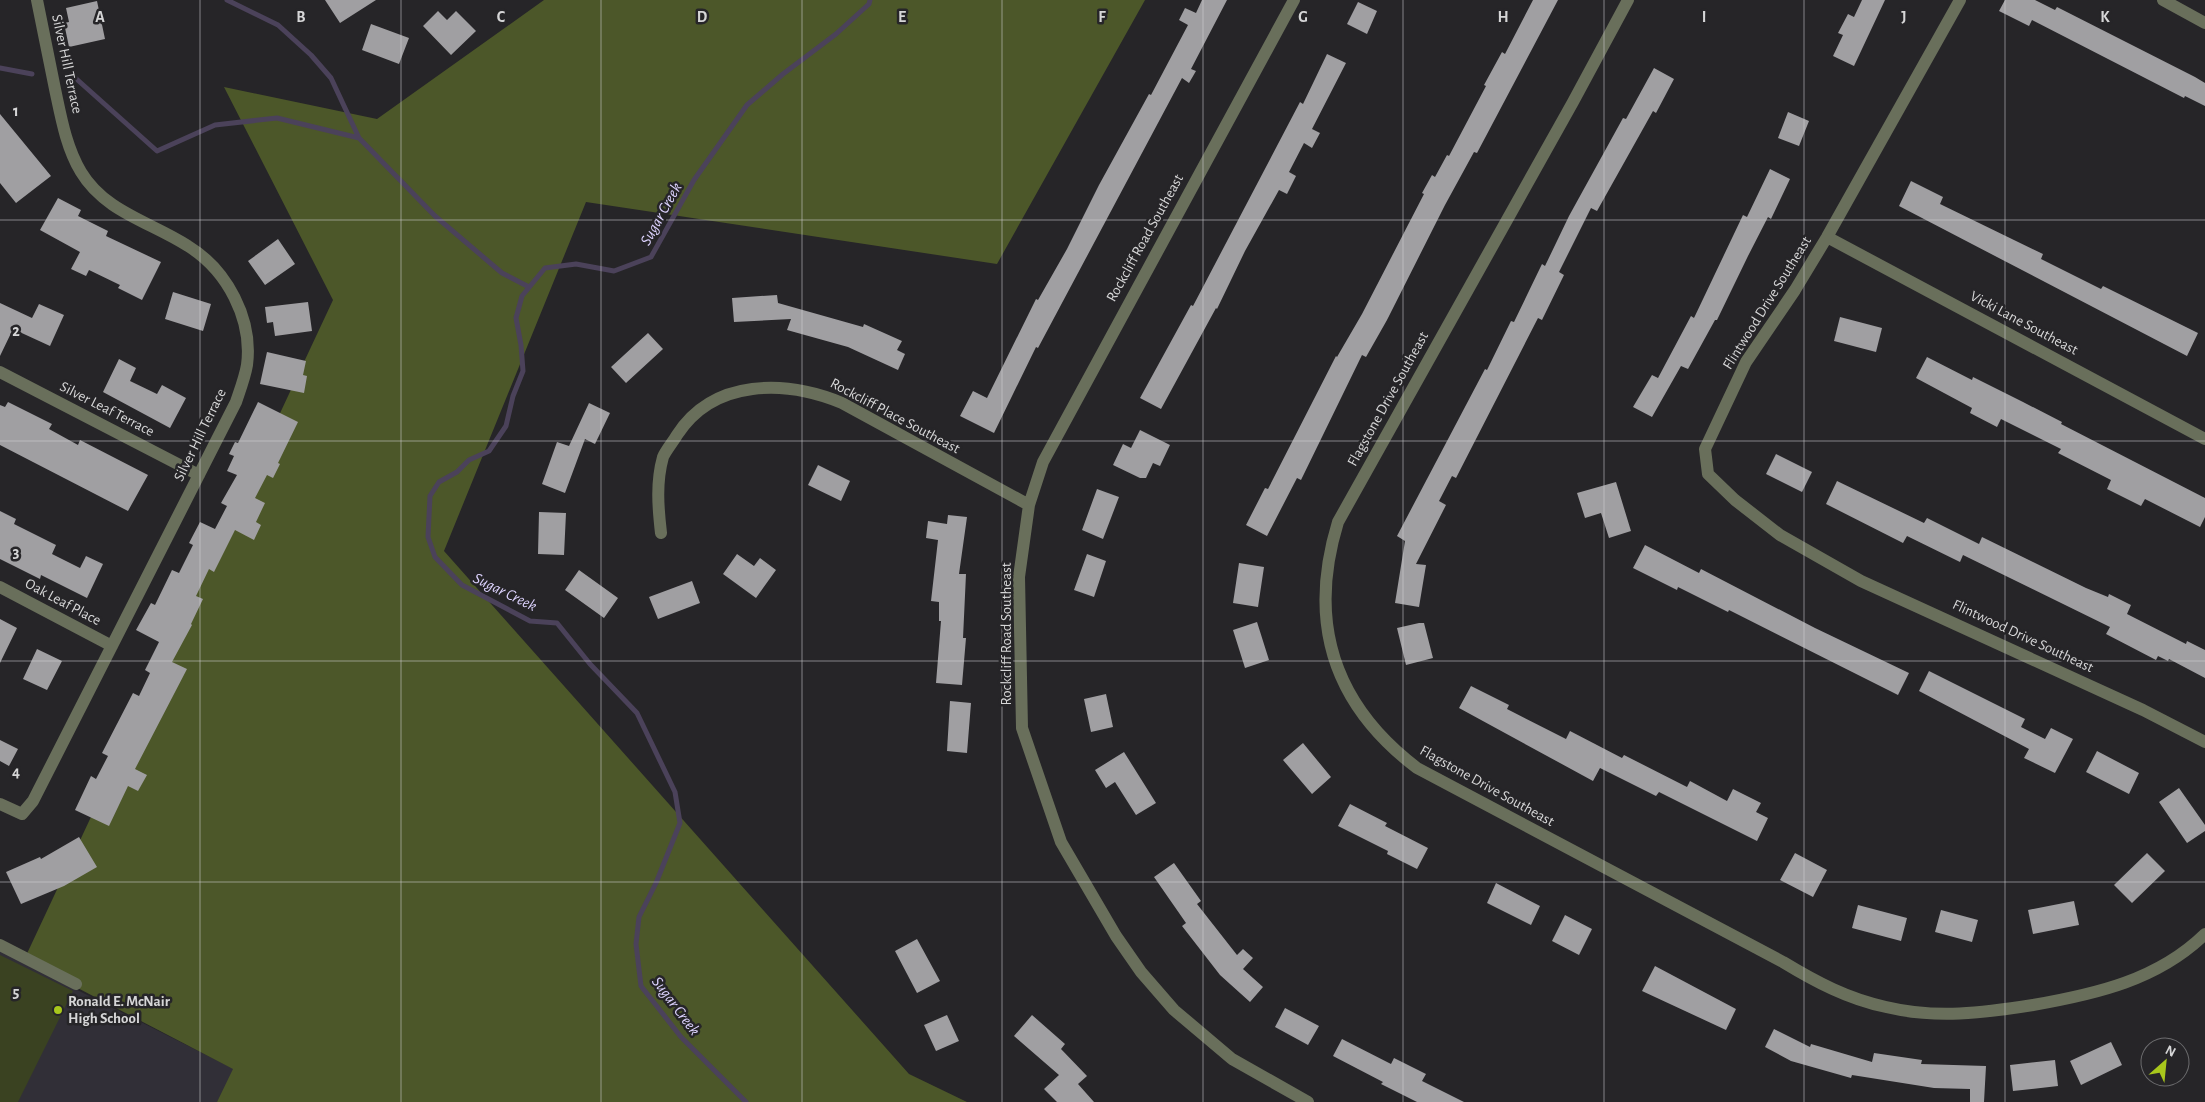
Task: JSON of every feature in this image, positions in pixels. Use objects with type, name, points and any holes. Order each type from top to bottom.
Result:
[{"type":"street","name":"Silver Hill Terrace","points":[[0,804],[22,814],[33,801],[236,402],[247,365],[246,334],[236,298],[217,269],[189,246],[129,216],[106,201],[81,172],[65,133],[37,0]]},
{"type":"street","name":"Rockcliff Road Southeast","points":[[1294,0],[1050,446],[1029,505],[1019,576],[1022,728],[1061,842],[1116,936],[1141,972],[1174,1010],[1232,1059],[1308,1102]]},
{"type":"street","name":"Flagstone Drive Southeast","points":[[1628,0],[1338,522],[1330,549],[1325,599],[1331,648],[1350,695],[1379,736],[1417,768],[1782,962],[1816,982],[1862,1001],[1911,1012],[1962,1015],[1987,1013],[2078,997],[2114,988],[2137,979],[2181,954],[2205,934]]},
{"type":"street","name":"Flintwood Drive Southeast","points":[[1960,0],[1796,290],[1746,362],[1705,450],[1708,474],[1735,500],[1780,535],[1861,581],[2143,710],[2205,742]]},
{"type":"street","points":[[2162,0],[2205,23]]},
{"type":"street","name":"Vicki Lane Southeast","points":[[1827,237],[2205,439]]},
{"type":"street","name":"Silver Leaf Terrace","points":[[0,372],[199,475]]},
{"type":"street","name":"Rockcliff Place Southeast","points":[[661,533],[657,495],[664,456],[684,424],[709,402],[744,390],[769,387],[818,393],[842,403],[1029,505]]},
{"type":"street","name":"Oak Leaf Place","points":[[0,587],[112,646]]},
{"type":"street","points":[[0,945],[76,984]]},
{"type":"shaded area","name":"Ronald E. McNair High School","points":[[0,951],[234,1069],[217,1102],[0,1102]]},
{"type":"green space","points":[[544,0],[1145,0],[997,264],[586,202],[444,551],[909,1074],[967,1102],[217,1102],[233,1069],[24,960],[333,300],[224,87],[377,119]]},
{"type":"green space","points":[[0,955],[73,991],[18,1102],[0,1102]]},
{"type":"building","points":[[325,0],[376,0],[340,23]]},
{"type":"building","points":[[1202,0],[1227,0],[1191,69],[1196,71],[1189,83],[1182,78],[1038,348],[1036,347],[994,433],[960,416],[973,391],[987,398],[1036,299],[1038,300],[1067,249],[1099,185],[1149,94],[1151,95],[1188,25],[1179,20],[1185,8],[1196,13]]},
{"type":"building","points":[[1533,0],[1558,0],[1477,153],[1474,152],[1445,205],[1387,320],[1366,357],[1362,355],[1301,480],[1297,478],[1267,536],[1246,525],[1265,488],[1268,489],[1336,356],[1362,314],[1424,194],[1422,193],[1432,175],[1435,177],[1447,155],[1449,156],[1486,86],[1484,85],[1502,52],[1505,54]]},
{"type":"building","points":[[1862,0],[1885,0],[1854,66],[1833,56],[1843,35],[1838,33],[1848,14],[1854,17]]},
{"type":"building","points":[[2005,0],[2035,0],[2055,10],[2057,7],[2195,77],[2205,83],[2205,106],[2185,96],[2184,98],[2032,20],[2029,26],[1999,11]]},
{"type":"building","points":[[97,1],[105,39],[69,47],[64,23],[69,22],[66,8]]},
{"type":"building","points":[[1358,2],[1377,11],[1367,34],[1347,24]]},
{"type":"building","points":[[438,11],[447,20],[456,11],[476,31],[451,55],[423,26]]},
{"type":"building","points":[[371,24],[409,38],[399,64],[362,50]]},
{"type":"building","points":[[1327,54],[1346,63],[1312,129],[1320,133],[1312,148],[1304,143],[1289,172],[1296,176],[1287,194],[1279,190],[1245,251],[1217,309],[1161,409],[1140,398],[1191,305],[1193,306],[1300,102],[1303,104]]},
{"type":"building","points":[[1654,68],[1674,79],[1656,113],[1653,111],[1597,211],[1591,208],[1559,272],[1564,275],[1542,320],[1538,318],[1456,478],[1452,476],[1439,501],[1446,505],[1416,564],[1426,565],[1419,607],[1395,603],[1405,541],[1397,536],[1485,369],[1487,370],[1511,321],[1514,322],[1542,264],[1545,266],[1569,216],[1623,118],[1626,119]]},
{"type":"building","points":[[1788,112],[1809,121],[1799,146],[1778,138]]},
{"type":"building","points":[[0,114],[51,176],[16,203],[0,183]]},
{"type":"building","points":[[1770,169],[1790,179],[1771,219],[1768,217],[1717,320],[1715,320],[1688,369],[1681,366],[1652,417],[1633,407],[1652,375],[1658,378],[1691,316],[1694,318],[1743,215],[1747,217]]},
{"type":"building","points":[[1911,181],[1943,197],[1940,204],[2043,254],[2041,259],[2101,289],[2103,286],[2198,333],[2187,356],[1899,206]]},
{"type":"building","points":[[58,198],[81,210],[78,216],[108,231],[106,236],[161,262],[142,300],[118,288],[120,285],[89,270],[86,276],[71,269],[80,252],[40,230]]},
{"type":"building","points":[[278,239],[295,264],[265,285],[248,261]]},
{"type":"building","points":[[173,292],[211,304],[203,331],[165,319]]},
{"type":"building","points":[[777,295],[778,303],[863,327],[864,324],[902,341],[897,350],[905,354],[898,370],[848,347],[787,330],[791,319],[734,322],[732,298]]},
{"type":"building","points":[[308,302],[312,331],[275,336],[273,322],[267,323],[265,307]]},
{"type":"building","points":[[0,303],[32,318],[39,304],[64,315],[50,346],[13,329],[0,356]]},
{"type":"building","points":[[1840,317],[1882,328],[1876,352],[1834,341]]},
{"type":"building","points":[[648,333],[663,349],[626,383],[611,367]]},
{"type":"building","points":[[267,352],[306,361],[303,375],[307,376],[304,393],[260,384]]},
{"type":"building","points":[[1927,357],[1972,380],[1973,377],[2023,402],[2062,422],[2061,424],[2205,498],[2205,517],[2200,527],[2145,499],[2141,506],[2107,489],[2111,480],[2058,453],[2061,449],[2001,419],[1997,427],[1970,413],[1972,408],[1916,378]]},
{"type":"building","points":[[119,359],[136,368],[130,381],[157,394],[162,385],[186,398],[170,428],[103,392]]},
{"type":"building","points":[[8,402],[52,424],[49,429],[78,445],[80,440],[148,475],[128,511],[0,445],[0,405],[5,407]]},
{"type":"building","points":[[258,402],[298,422],[278,463],[280,464],[273,478],[267,475],[255,498],[265,503],[256,522],[261,525],[254,540],[235,530],[214,572],[209,569],[196,596],[203,599],[192,625],[172,662],[187,669],[135,769],[147,775],[138,791],[128,786],[109,826],[75,810],[91,776],[96,779],[108,756],[102,753],[133,693],[139,696],[150,673],[145,670],[159,642],[136,630],[151,603],[155,605],[172,570],[179,573],[193,545],[189,543],[200,522],[215,529],[227,506],[221,503],[237,475],[227,471],[234,456],[229,454],[235,442],[238,443]]},
{"type":"building","points":[[589,403],[610,413],[595,444],[585,439],[565,493],[542,484],[557,442],[569,446]]},
{"type":"building","points":[[1140,430],[1170,445],[1160,466],[1153,463],[1146,478],[1140,478],[1113,465],[1123,444],[1131,448]]},
{"type":"building","points":[[1776,454],[1812,472],[1802,492],[1766,474]]},
{"type":"building","points":[[818,465],[850,481],[841,501],[808,485]]},
{"type":"building","points":[[1837,481],[1924,523],[1927,518],[1979,544],[1982,537],[2086,588],[2108,597],[2109,594],[2131,605],[2127,614],[2186,644],[2187,641],[2205,650],[2205,678],[2169,659],[2168,661],[2158,656],[2156,660],[2106,634],[2110,627],[1963,555],[1960,562],[1907,536],[1903,543],[1826,504]]},
{"type":"building","points":[[1616,482],[1631,531],[1609,538],[1601,513],[1585,518],[1577,493]]},
{"type":"building","points":[[1097,489],[1119,497],[1103,539],[1082,530]]},
{"type":"building","points":[[0,511],[16,519],[14,524],[56,545],[52,554],[80,568],[86,556],[103,564],[87,598],[41,575],[40,579],[0,559]]},
{"type":"building","points":[[539,512],[566,513],[564,555],[538,554]]},
{"type":"building","points":[[948,515],[967,517],[959,574],[966,574],[963,638],[966,638],[962,685],[936,683],[941,621],[939,621],[939,602],[931,601],[938,540],[926,538],[928,521],[947,524]]},
{"type":"building","points":[[1645,545],[1699,573],[1701,569],[1815,628],[1909,673],[1898,695],[1729,610],[1728,612],[1678,587],[1677,590],[1633,568]]},
{"type":"building","points":[[737,554],[754,566],[760,558],[776,570],[756,598],[723,574]]},
{"type":"building","points":[[1087,554],[1106,561],[1094,597],[1074,590]]},
{"type":"building","points":[[1239,563],[1264,567],[1258,607],[1233,603]]},
{"type":"building","points":[[579,570],[618,598],[604,618],[565,590]]},
{"type":"building","points":[[692,581],[700,603],[658,619],[649,597]]},
{"type":"building","points":[[0,619],[17,628],[0,663]]},
{"type":"building","points":[[1257,622],[1269,660],[1245,668],[1233,630]]},
{"type":"building","points":[[1424,623],[1433,658],[1406,665],[1397,628]]},
{"type":"building","points":[[37,649],[62,661],[47,690],[23,679]]},
{"type":"building","points":[[1929,671],[2025,719],[2021,727],[2045,739],[2051,728],[2073,739],[2055,773],[2024,758],[2029,749],[1919,691]]},
{"type":"building","points":[[1471,686],[1509,705],[1507,709],[1566,739],[1570,731],[1622,758],[1624,755],[1687,787],[1690,781],[1727,801],[1733,789],[1761,803],[1756,812],[1768,818],[1757,841],[1659,792],[1656,796],[1600,768],[1593,781],[1459,708]]},
{"type":"building","points":[[1106,694],[1113,727],[1091,732],[1084,699]]},
{"type":"building","points":[[950,701],[971,703],[967,753],[947,751]]},
{"type":"building","points":[[0,740],[18,749],[9,766],[0,761]]},
{"type":"building","points":[[1303,743],[1331,777],[1312,794],[1283,760]]},
{"type":"building","points":[[2097,751],[2139,773],[2129,794],[2086,772]]},
{"type":"building","points":[[1124,752],[1156,803],[1136,815],[1115,782],[1106,788],[1095,770]]},
{"type":"building","points":[[2179,788],[2205,825],[2205,831],[2187,843],[2159,802]]},
{"type":"building","points":[[1350,804],[1387,823],[1385,826],[1428,848],[1417,869],[1387,854],[1388,851],[1338,826]]},
{"type":"building","points":[[79,837],[97,867],[64,886],[21,904],[6,872],[40,857],[41,859]]},
{"type":"building","points":[[1795,853],[1827,870],[1813,897],[1780,880]]},
{"type":"building","points":[[2147,853],[2165,871],[2132,903],[2114,885]]},
{"type":"building","points":[[1174,863],[1201,901],[1197,904],[1237,955],[1243,949],[1253,958],[1243,969],[1263,987],[1250,1002],[1220,975],[1182,926],[1186,923],[1154,877]]},
{"type":"building","points":[[1496,883],[1540,906],[1531,925],[1487,903]]},
{"type":"building","points":[[2074,901],[2079,925],[2033,934],[2028,910]]},
{"type":"building","points":[[1858,905],[1907,918],[1901,941],[1852,928]]},
{"type":"building","points":[[1941,910],[1978,920],[1972,942],[1935,932]]},
{"type":"building","points":[[1565,915],[1592,929],[1579,955],[1552,941]]},
{"type":"building","points":[[917,939],[940,981],[917,993],[895,951]]},
{"type":"building","points":[[1655,966],[1736,1009],[1726,1030],[1642,991]]},
{"type":"building","points":[[1285,1008],[1319,1026],[1308,1045],[1275,1027]]},
{"type":"building","points":[[947,1015],[959,1041],[936,1051],[924,1025]]},
{"type":"building","points":[[1032,1015],[1065,1044],[1061,1049],[1087,1076],[1078,1084],[1094,1102],[1057,1102],[1044,1089],[1059,1075],[1014,1036]]},
{"type":"building","points":[[1774,1029],[1810,1047],[1811,1044],[1872,1062],[1874,1053],[1922,1060],[1921,1064],[1986,1066],[1984,1102],[1970,1102],[1970,1089],[1934,1088],[1852,1075],[1851,1078],[1791,1061],[1765,1047]]},
{"type":"building","points":[[1342,1039],[1391,1064],[1394,1058],[1426,1074],[1422,1081],[1464,1102],[1417,1102],[1381,1084],[1383,1082],[1333,1056]]},
{"type":"building","points":[[2111,1042],[2122,1065],[2081,1085],[2070,1061]]},
{"type":"building","points":[[2055,1060],[2058,1086],[2013,1091],[2010,1065]]},
{"type":"waterway","points":[[227,0],[278,25],[311,55],[331,78],[359,138],[435,216],[502,273],[529,287]]},
{"type":"waterway","name":"Sugar Creek","points":[[746,1102],[681,1037],[641,986],[636,944],[639,917],[656,883],[680,823],[675,792],[637,713],[590,664],[557,623],[530,621],[462,585],[435,557],[428,537],[430,496],[439,482],[457,472],[469,460],[489,451],[506,426],[513,396],[523,371],[516,318],[522,296],[545,268],[576,264],[614,271],[651,257],[694,180],[747,105],[783,74],[836,34],[869,4],[870,0]]},
{"type":"waterway","points":[[0,68],[32,74]]},
{"type":"waterway","points":[[72,75],[157,151],[215,125],[277,118],[359,138]]},
{"type":"place","name":"Ronald E. McNair High School","points":[[58,1010]]}]
